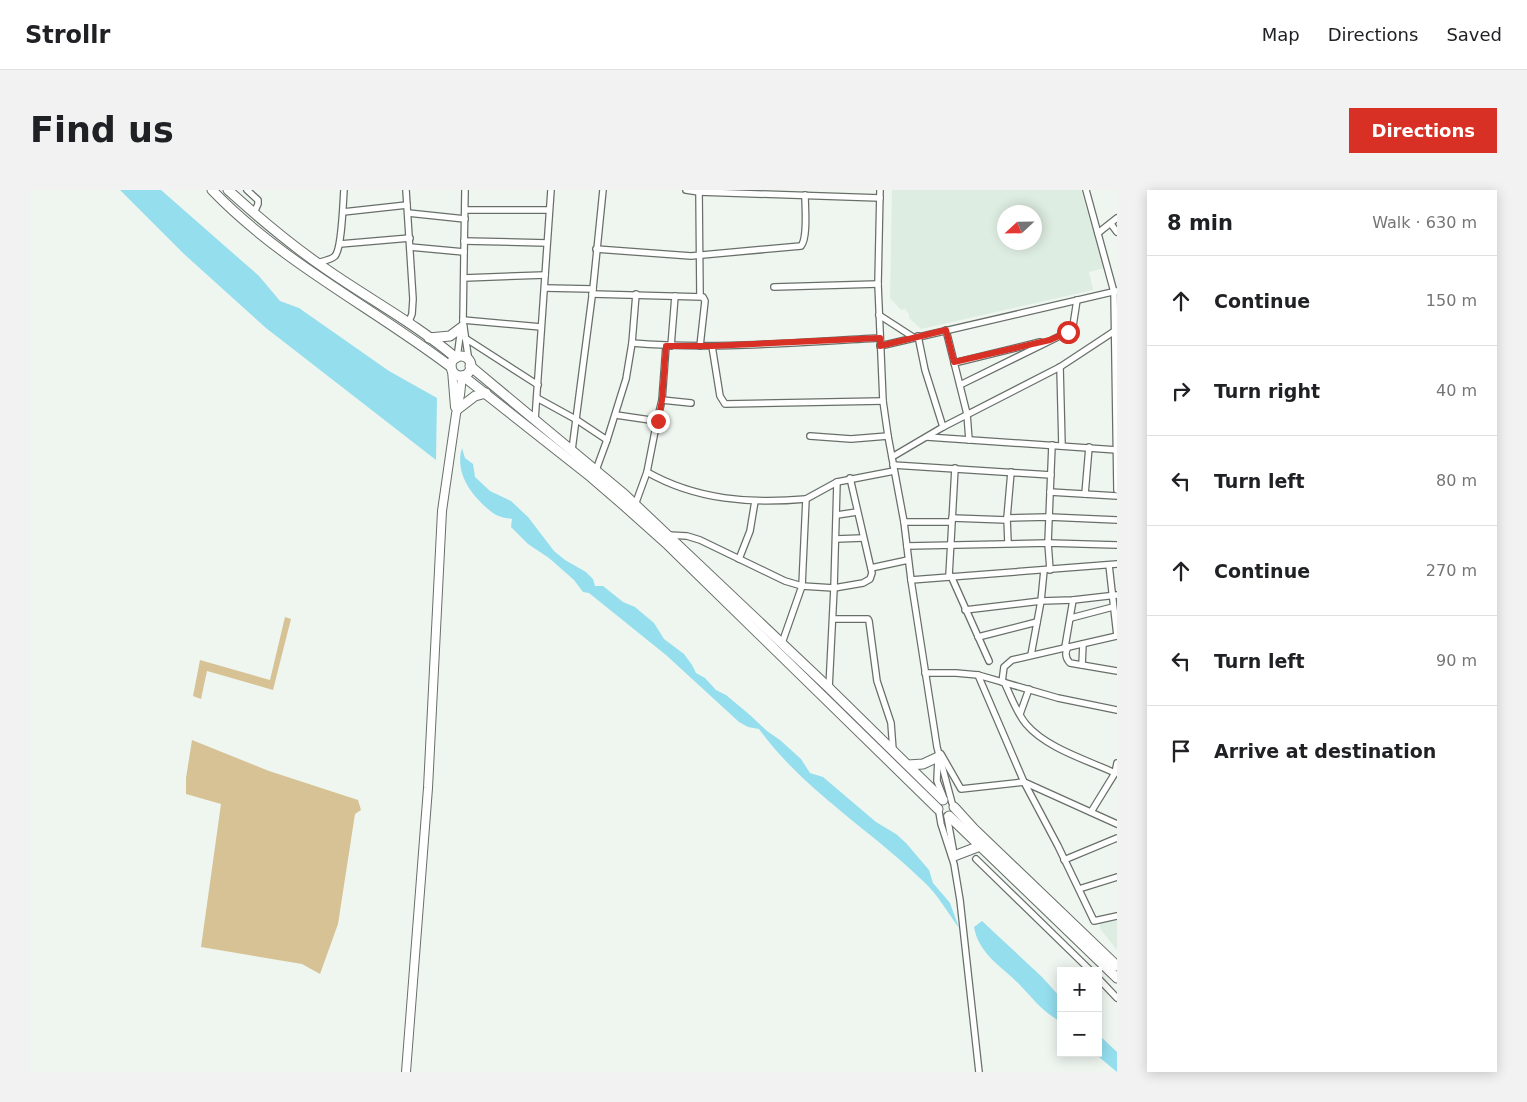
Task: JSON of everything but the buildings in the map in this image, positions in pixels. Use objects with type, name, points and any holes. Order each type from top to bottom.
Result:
[{"type":"main road","points":[[212,190],[238,215],[285,253],[454,363]]},
{"type":"main road","points":[[228,190],[254,213],[317,262],[429,338],[454,363],[457,375],[462,376],[486,393],[591,477],[668,545],[943,813],[980,846],[1117,978]]},
{"type":"main road","points":[[429,338],[450,336],[463,323]]},
{"type":"main road","points":[[454,363],[464,357],[535,420],[596,470],[668,535],[949,802],[974,829],[1117,966]]},
{"type":"main road","points":[[462,376],[469,372],[470,364]]},
{"type":"main road","points":[[457,412],[475,396],[486,393]]},
{"type":"main road","points":[[908,765],[923,764],[938,753]]},
{"type":"main road","points":[[943,813],[952,813],[949,802]]},
{"type":"main road","points":[[943,813],[940,803],[949,802]]},
{"type":"main road","points":[[954,860],[980,846]]},
{"type":"street","points":[[247,190],[258,200],[254,213]]},
{"type":"street","points":[[317,262],[331,259],[337,254],[340,244],[344,190]]},
{"type":"street","points":[[406,190],[413,299],[412,314],[408,324]]},
{"type":"street","points":[[465,190],[463,323],[470,364]]},
{"type":"street","points":[[535,420],[545,288],[548,210],[551,190]]},
{"type":"street","points":[[572,450],[603,190]]},
{"type":"street","points":[[686,190],[880,198]]},
{"type":"street","points":[[880,190],[878,284],[883,400],[904,522],[908,560],[938,753],[949,802]]},
{"type":"street","points":[[1086,190],[1116,291],[1117,490]]},
{"type":"street","points":[[699,191],[698,255],[700,296]]},
{"type":"street","points":[[596,249],[691,256],[802,245],[805,195]]},
{"type":"street","points":[[343,212],[407,205]]},
{"type":"street","points":[[465,210],[548,210]]},
{"type":"street","points":[[408,213],[465,219]]},
{"type":"street","points":[[1098,233],[1117,218]]},
{"type":"street","points":[[1110,224],[1117,232]]},
{"type":"street","points":[[340,244],[410,238]]},
{"type":"street","points":[[464,241],[547,243]]},
{"type":"street","points":[[410,247],[464,252]]},
{"type":"street","points":[[464,278],[545,275]]},
{"type":"street","points":[[774,287],[878,284]]},
{"type":"street","points":[[545,288],[703,297],[705,301],[700,346]]},
{"type":"street","points":[[880,346],[1116,291]]},
{"type":"street","points":[[596,470],[616,415],[626,379],[632,343],[636,294]]},
{"type":"street","points":[[635,505],[647,472],[658,421],[675,296]]},
{"type":"street","points":[[960,385],[1072,329],[1077,300]]},
{"type":"street","points":[[879,316],[916,337],[943,427]]},
{"type":"street","points":[[457,412],[454,363],[463,323]]},
{"type":"street","points":[[463,323],[541,328]]},
{"type":"street","points":[[946,330],[967,414],[968,440]]},
{"type":"street","points":[[892,457],[967,414],[1060,367],[1116,331]]},
{"type":"street","points":[[465,338],[538,384]]},
{"type":"street","points":[[632,343],[668,346],[712,346],[880,338]]},
{"type":"street","points":[[954,362],[1050,340]]},
{"type":"street","points":[[712,346],[720,396],[725,404],[883,400]]},
{"type":"street","points":[[1060,367],[1062,446]]},
{"type":"street","points":[[406,1072],[428,788],[442,511],[462,376]]},
{"type":"street","points":[[538,398],[607,440]]},
{"type":"street","points":[[662,400],[690,403]]},
{"type":"street","points":[[616,415],[658,421]]},
{"type":"street","points":[[810,436],[851,439],[888,436]]},
{"type":"street","points":[[926,437],[1116,450]]},
{"type":"street","points":[[1031,656],[1047,570],[1052,445]]},
{"type":"street","points":[[1085,494],[1089,447]]},
{"type":"street","points":[[647,472],[673,485],[708,495],[724,499],[755,501],[806,499],[837,482],[894,468],[955,468],[1051,475]]},
{"type":"street","points":[[955,468],[950,576],[989,662]]},
{"type":"street","points":[[1008,543],[1011,472]]},
{"type":"street","points":[[668,535],[687,536],[700,540],[785,581],[802,586],[834,588],[866,582],[872,576],[871,568],[850,478]]},
{"type":"street","points":[[829,688],[837,482]]},
{"type":"street","points":[[1050,492],[1117,496]]},
{"type":"street","points":[[782,644],[802,586],[806,499]]},
{"type":"street","points":[[739,559],[750,530],[755,501]]},
{"type":"street","points":[[837,515],[857,512]]},
{"type":"street","points":[[904,522],[1049,517],[1117,520]]},
{"type":"street","points":[[836,539],[863,538]]},
{"type":"street","points":[[907,546],[1008,543],[1117,545]]},
{"type":"street","points":[[871,568],[908,560]]},
{"type":"street","points":[[911,580],[1117,564]]},
{"type":"street","points":[[1109,565],[1115,596],[1113,607],[1117,636],[1012,660],[1006,664],[1003,682],[1020,714],[1032,730],[1045,740],[1115,773]]},
{"type":"street","points":[[965,610],[1041,601],[1115,596]]},
{"type":"street","points":[[1073,600],[1066,647],[1068,661],[1117,671]]},
{"type":"street","points":[[1070,618],[1113,607]]},
{"type":"street","points":[[833,620],[868,619],[877,681],[891,723],[893,750]]},
{"type":"street","points":[[978,637],[1037,622]]},
{"type":"street","points":[[1082,665],[1083,644]]},
{"type":"street","points":[[925,673],[978,675],[1058,698],[1117,710]]},
{"type":"street","points":[[978,675],[1024,782],[1094,921],[1117,916]]},
{"type":"street","points":[[1020,714],[1029,690]]},
{"type":"street","points":[[938,753],[961,789],[1024,782],[1117,824]]},
{"type":"street","points":[[1091,812],[1115,773],[1117,763]]},
{"type":"street","points":[[943,813],[941,824],[954,860],[967,952],[979,1072]]},
{"type":"street","points":[[1064,860],[1117,838]]},
{"type":"street","points":[[976,859],[1087,967]]},
{"type":"street","points":[[1078,889],[1117,877]]},
{"type":"street","points":[[1102,982],[1117,998]]},
{"type":"shaded area","points":[[892,190],[1081,190],[1104,268],[1089,272],[1093,290],[921,329],[909,318],[909,314],[905,309],[901,310],[890,298]]},
{"type":"shaded area","points":[[285,617],[291,619],[273,690],[207,671],[201,699],[193,696],[200,660],[270,680]]},
{"type":"shaded area","points":[[192,740],[269,771],[358,800],[361,810],[355,814],[338,924],[320,974],[302,964],[201,947],[221,804],[186,794],[186,778]]},
{"type":"shaded area","points":[[1117,917],[1117,950],[1101,930],[1099,923]]},
{"type":"water","points":[[120,190],[161,190],[259,276],[280,301],[299,308],[389,371],[437,398],[436,460],[266,328],[184,254]]},
{"type":"water","points":[[462,448],[465,458],[473,464],[475,477],[490,491],[511,501],[528,517],[554,551],[586,572],[593,579],[595,586],[603,586],[623,602],[635,607],[654,623],[664,639],[684,654],[696,673],[705,678],[716,690],[726,695],[780,740],[801,759],[810,773],[823,777],[876,822],[896,834],[906,843],[929,870],[933,883],[950,903],[959,928],[924,882],[817,791],[777,751],[759,729],[748,727],[739,722],[666,655],[589,593],[583,592],[574,580],[549,558],[528,544],[511,527],[512,519],[497,515],[486,507],[472,493],[463,476],[460,458]]},
{"type":"water","points":[[982,921],[1057,994],[1057,1020],[1042,1009],[985,952],[980,945],[974,927]]},
{"type":"water","points":[[1102,1038],[1117,1052],[1117,1072],[1099,1057],[1102,1057]]},
{"type":"route","points":[[658,421],[662,400],[666,346],[712,346],[880,338],[880,346],[946,330],[954,362],[1050,340],[1068,332]]}]
